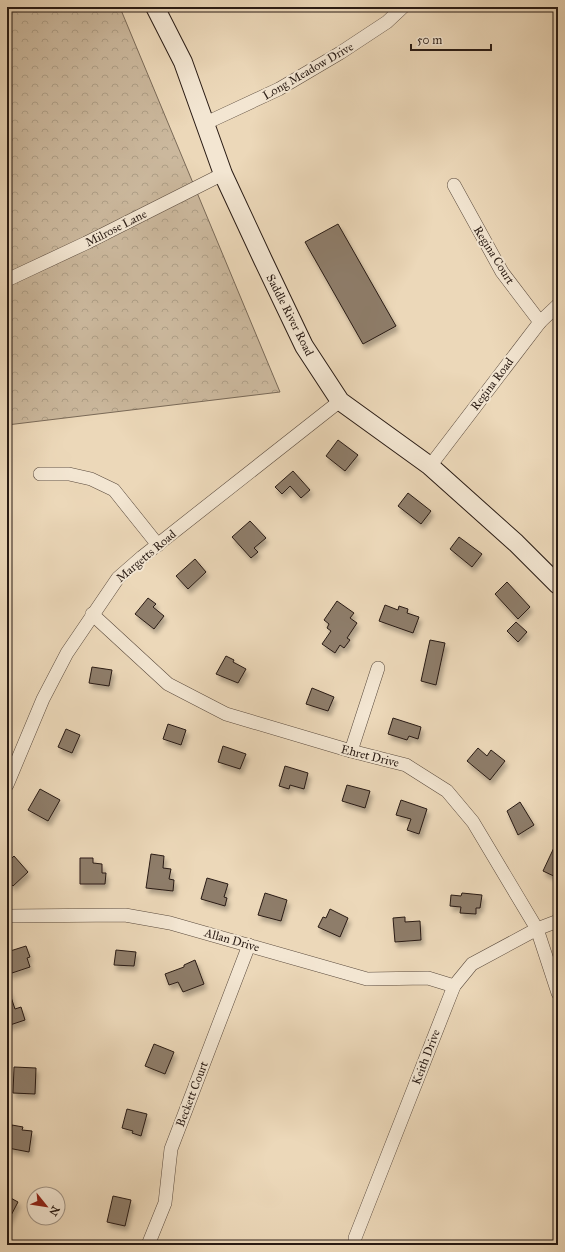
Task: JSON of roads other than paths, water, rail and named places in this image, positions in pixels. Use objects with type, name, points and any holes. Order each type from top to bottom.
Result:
[{"type":"main road","name":"Saddle River Road","points":[[155,7],[184,62],[223,174],[304,346],[340,401],[430,466],[516,543],[558,585]]},
{"type":"street","name":"Long Meadow Drive","points":[[206,123],[278,89],[340,53],[387,22],[403,7]]},
{"type":"street","name":"Milrose Lane","points":[[7,280],[86,243],[223,174]]},
{"type":"street","name":"Regina Court","points":[[454,185],[502,272],[540,322]]},
{"type":"street","name":"Regina Road","points":[[430,466],[540,322],[558,305]]},
{"type":"street","name":"Margetts Road","points":[[7,785],[43,699],[67,653],[92,614],[118,578],[340,401]]},
{"type":"street","points":[[40,474],[69,474],[90,480],[114,490],[158,545]]},
{"type":"street","name":"Ehret Drive","points":[[92,614],[168,684],[226,714],[350,751],[406,765],[447,791],[473,822],[537,929],[558,993]]},
{"type":"street","points":[[350,751],[378,668]]},
{"type":"street","name":"Allan Drive","points":[[7,916],[125,915],[170,922],[367,979],[428,978],[454,986]]},
{"type":"street","name":"Keith Drive","points":[[355,1245],[356,1238],[454,986],[472,964],[537,929],[558,921]]},
{"type":"street","name":"Beckett Court","points":[[148,1245],[165,1203],[171,1150],[249,945]]}]
